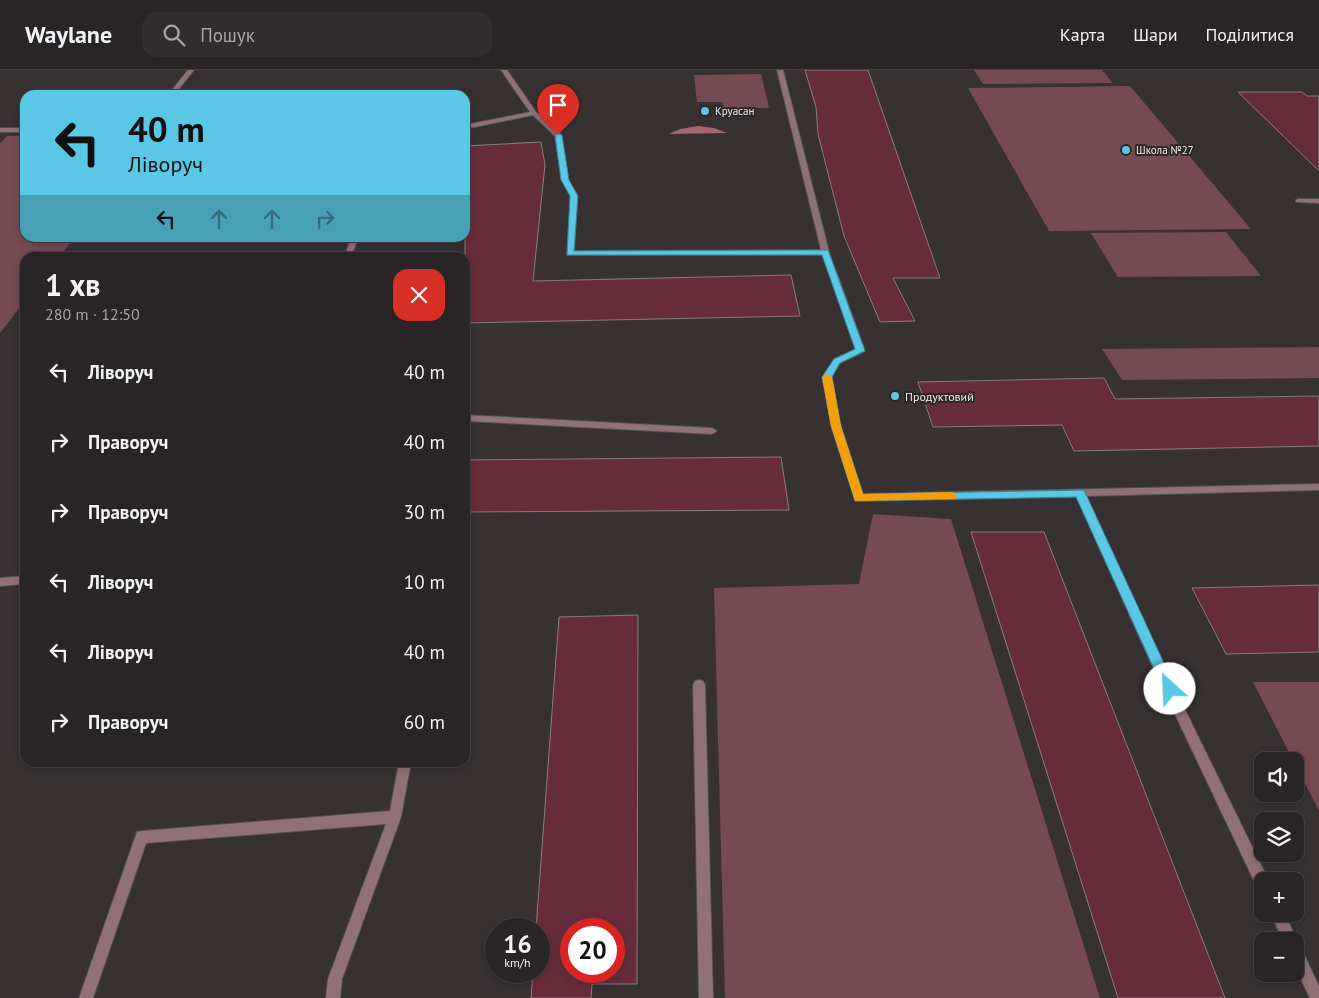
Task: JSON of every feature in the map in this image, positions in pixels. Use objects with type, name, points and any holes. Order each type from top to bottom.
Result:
[{"type":"lane","points":[[175,90],[191,70]]},
{"type":"lane","points":[[504,70],[534,113],[558,135],[565,180],[574,196],[570,253],[825,252]]},
{"type":"lane","points":[[780,70],[825,252],[861,351],[837,361],[827,377],[836,426],[859,498],[1319,487]]},
{"type":"lane","points":[[470,126],[534,113]]},
{"type":"lane","points":[[0,130],[20,130]]},
{"type":"lane","points":[[1298,201],[1319,201]]},
{"type":"lane","points":[[470,418],[712,431]]},
{"type":"lane","points":[[1080,493],[1161,672],[1257,872]]},
{"type":"lane","points":[[0,582],[20,580]]},
{"type":"lane","points":[[699,684],[706,998]]},
{"type":"lane","points":[[333,998],[335,979],[395,817],[404,767]]},
{"type":"lane","points":[[86,998],[142,837],[395,817]]},
{"type":"lane","points":[[1304,970],[1317,998]]},
{"type":"shaded area","points":[[974,70],[1102,70],[1113,83],[983,84]]},
{"type":"shaded area","points":[[761,74],[769,108],[724,108],[722,102],[697,102],[694,75]]},
{"type":"shaded area","points":[[1130,86],[1251,229],[1049,231],[968,88]]},
{"type":"shaded area","points":[[698,126],[714,128],[727,133],[669,134],[680,129]]},
{"type":"shaded area","points":[[7,136],[20,136],[20,242],[71,242],[63,252],[20,252],[20,307],[0,333],[0,143]]},
{"type":"shaded area","points":[[1226,232],[1261,276],[1118,277],[1091,233]]},
{"type":"shaded area","points":[[1319,347],[1319,378],[1122,380],[1102,349]]},
{"type":"shaded area","points":[[873,514],[951,519],[1100,998],[725,998],[714,588],[859,584]]},
{"type":"shaded area","points":[[1253,682],[1319,682],[1319,811],[1304,782],[1304,752],[1289,752]]},
{"type":"building","points":[[805,70],[868,70],[940,278],[893,278],[915,321],[880,322],[844,236],[818,134],[816,107]]},
{"type":"building","points":[[1238,92],[1302,92],[1307,96],[1319,96],[1319,171]]},
{"type":"building","points":[[541,142],[545,165],[533,281],[791,275],[800,316],[470,323],[470,252],[465,252],[465,242],[470,242],[470,146]]},
{"type":"building","points":[[1104,378],[1115,399],[1319,396],[1319,446],[1074,451],[1062,425],[933,427],[918,382]]},
{"type":"building","points":[[781,457],[789,510],[470,512],[470,460]]},
{"type":"building","points":[[971,532],[1044,532],[1225,998],[1118,998]]},
{"type":"building","points":[[1319,585],[1319,652],[1226,654],[1192,588]]},
{"type":"building","points":[[638,615],[637,984],[592,984],[591,998],[531,998],[532,983],[550,983],[550,918],[537,918],[559,617]]},
{"type":"slow traffic","points":[[827,377],[836,426],[859,498],[951,496]]},
{"type":"place","name":"Круасан","points":[[705,111]]},
{"type":"place","name":"Школа №27","points":[[1126,150]]},
{"type":"place","name":"Продуктовий","points":[[895,396]]},
{"type":"route","points":[[558,135],[565,180],[574,196],[570,253],[825,252],[861,351],[837,361],[827,377],[836,426],[859,498],[1080,493],[1170,689]]}]
